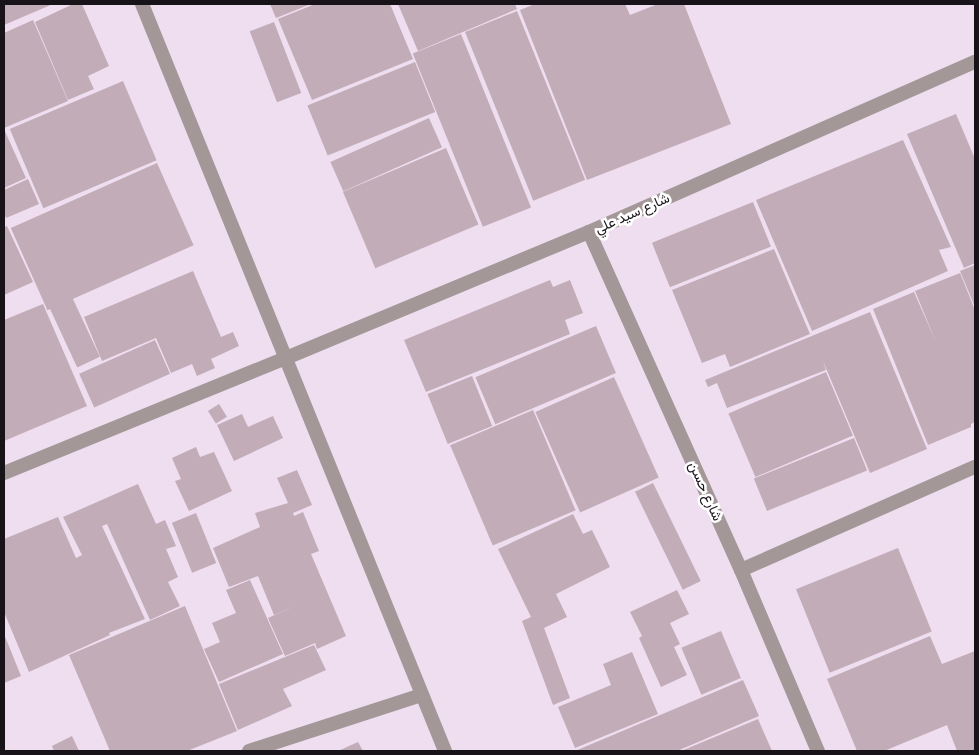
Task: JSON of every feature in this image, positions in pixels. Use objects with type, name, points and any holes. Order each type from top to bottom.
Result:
[{"type":"street","points":[[142,4],[445,751]]},
{"type":"street","name":"شارع سيد علي","points":[[4,473],[589,232],[975,62]]},
{"type":"street","name":"شارع حسن","points":[[589,232],[742,570],[818,751]]},
{"type":"street","points":[[742,570],[975,467]]},
{"type":"street","points":[[249,751],[421,694]]},
{"type":"building","points":[[4,4],[53,4],[4,25]]},
{"type":"building","points":[[73,4],[82,4],[109,66],[88,76],[94,89],[68,100],[35,22]]},
{"type":"building","points":[[270,4],[311,4],[276,18]]},
{"type":"building","points":[[315,4],[390,4],[413,59],[312,100],[278,19]]},
{"type":"building","points":[[398,4],[515,4],[517,9],[418,51]]},
{"type":"building","points":[[535,4],[625,4],[630,15],[658,4],[684,4],[731,124],[587,180],[520,10]]},
{"type":"building","points":[[517,11],[585,180],[533,201],[465,32]]},
{"type":"building","points":[[33,20],[68,101],[4,128],[4,33]]},
{"type":"building","points":[[274,22],[301,93],[277,102],[250,31]]},
{"type":"building","points":[[461,34],[531,207],[483,227],[413,53]]},
{"type":"building","points":[[415,62],[435,112],[328,156],[307,105]]},
{"type":"building","points":[[123,81],[157,160],[43,208],[10,129]]},
{"type":"building","points":[[956,114],[975,159],[975,263],[964,268],[907,134]]},
{"type":"building","points":[[429,118],[442,147],[343,191],[330,162]]},
{"type":"building","points":[[4,129],[26,178],[4,188]]},
{"type":"building","points":[[903,140],[951,247],[939,250],[948,271],[812,331],[756,200]]},
{"type":"building","points":[[446,148],[478,224],[375,268],[343,192]]},
{"type":"building","points":[[157,163],[194,245],[47,310],[11,228]]},
{"type":"building","points":[[28,179],[39,204],[6,218],[4,213],[4,190]]},
{"type":"building","points":[[753,202],[771,247],[670,287],[652,243]]},
{"type":"building","points":[[7,226],[33,282],[4,295],[4,227]]},
{"type":"building","points":[[774,249],[810,334],[730,367],[725,354],[702,363],[672,290]]},
{"type":"building","points":[[975,265],[975,307],[960,271]]},
{"type":"building","points":[[193,271],[221,337],[233,332],[239,346],[211,359],[215,368],[197,376],[192,364],[171,373],[156,338],[102,361],[84,317]]},
{"type":"building","points":[[960,273],[975,310],[975,422],[971,424],[971,427],[928,445],[873,309],[914,292],[936,342],[915,291]]},
{"type":"building","points":[[550,280],[553,287],[570,280],[583,313],[565,320],[570,334],[426,392],[404,340]]},
{"type":"building","points":[[72,297],[100,357],[77,367],[49,308]]},
{"type":"building","points":[[43,304],[87,406],[4,441],[4,320]]},
{"type":"building","points":[[870,312],[927,449],[870,473],[823,361],[826,370],[727,408],[717,383],[708,387],[705,380]]},
{"type":"building","points":[[596,326],[616,373],[495,424],[475,377]]},
{"type":"building","points":[[155,340],[170,374],[94,408],[79,374]]},
{"type":"building","points":[[826,372],[853,436],[755,477],[728,413]]},
{"type":"building","points":[[472,376],[492,426],[448,444],[427,394]]},
{"type":"building","points":[[614,377],[659,477],[580,512],[535,412]]},
{"type":"building","points":[[219,404],[227,417],[216,424],[208,411]]},
{"type":"building","points":[[533,410],[576,510],[493,546],[450,445]]},
{"type":"building","points":[[242,414],[248,427],[273,416],[283,438],[234,461],[217,425]]},
{"type":"building","points":[[854,438],[867,470],[767,511],[754,478]]},
{"type":"building","points":[[196,447],[200,457],[214,452],[232,491],[189,511],[175,481],[181,479],[172,458]]},
{"type":"building","points":[[297,470],[312,505],[293,513],[294,516],[303,512],[319,551],[311,554],[346,636],[317,649],[315,643],[285,656],[268,618],[297,605],[274,615],[258,576],[229,587],[213,548],[260,527],[255,513],[288,503],[277,478]]},
{"type":"building","points":[[653,483],[701,581],[683,590],[635,492]]},
{"type":"building","points":[[138,484],[156,524],[165,520],[176,546],[166,549],[178,577],[168,582],[180,606],[150,620],[107,524],[102,526],[145,619],[109,633],[110,635],[29,672],[4,612],[4,539],[58,517],[76,558],[82,555],[63,517]]},
{"type":"building","points":[[196,513],[216,563],[192,573],[172,523]]},
{"type":"building","points":[[573,514],[583,534],[592,530],[610,567],[556,594],[567,617],[544,628],[570,698],[553,705],[522,621],[531,617],[498,549]]},
{"type":"building","points":[[898,548],[932,631],[830,673],[796,589]]},
{"type":"building","points":[[250,580],[283,654],[219,682],[204,649],[220,642],[212,623],[236,613],[226,590]]},
{"type":"building","points":[[677,590],[689,614],[670,623],[680,644],[674,647],[687,675],[661,687],[639,638],[642,636],[630,612]]},
{"type":"building","points":[[185,606],[237,731],[187,751],[110,751],[69,655]]},
{"type":"building","points":[[721,631],[741,678],[701,695],[681,648]]},
{"type":"building","points":[[4,634],[21,676],[4,683]]},
{"type":"building","points":[[930,636],[942,664],[975,651],[975,751],[957,751],[947,725],[884,751],[857,751],[827,679]]},
{"type":"building","points":[[314,645],[326,670],[283,689],[292,706],[238,730],[219,684]]},
{"type":"building","points":[[632,652],[658,714],[575,748],[558,707],[611,685],[603,664]]},
{"type":"building","points":[[743,680],[759,716],[677,751],[575,751]]},
{"type":"building","points":[[758,719],[772,751],[681,751]]},
{"type":"building","points":[[72,736],[79,751],[54,751],[52,746]]},
{"type":"building","points":[[358,742],[363,751],[338,751]]}]
